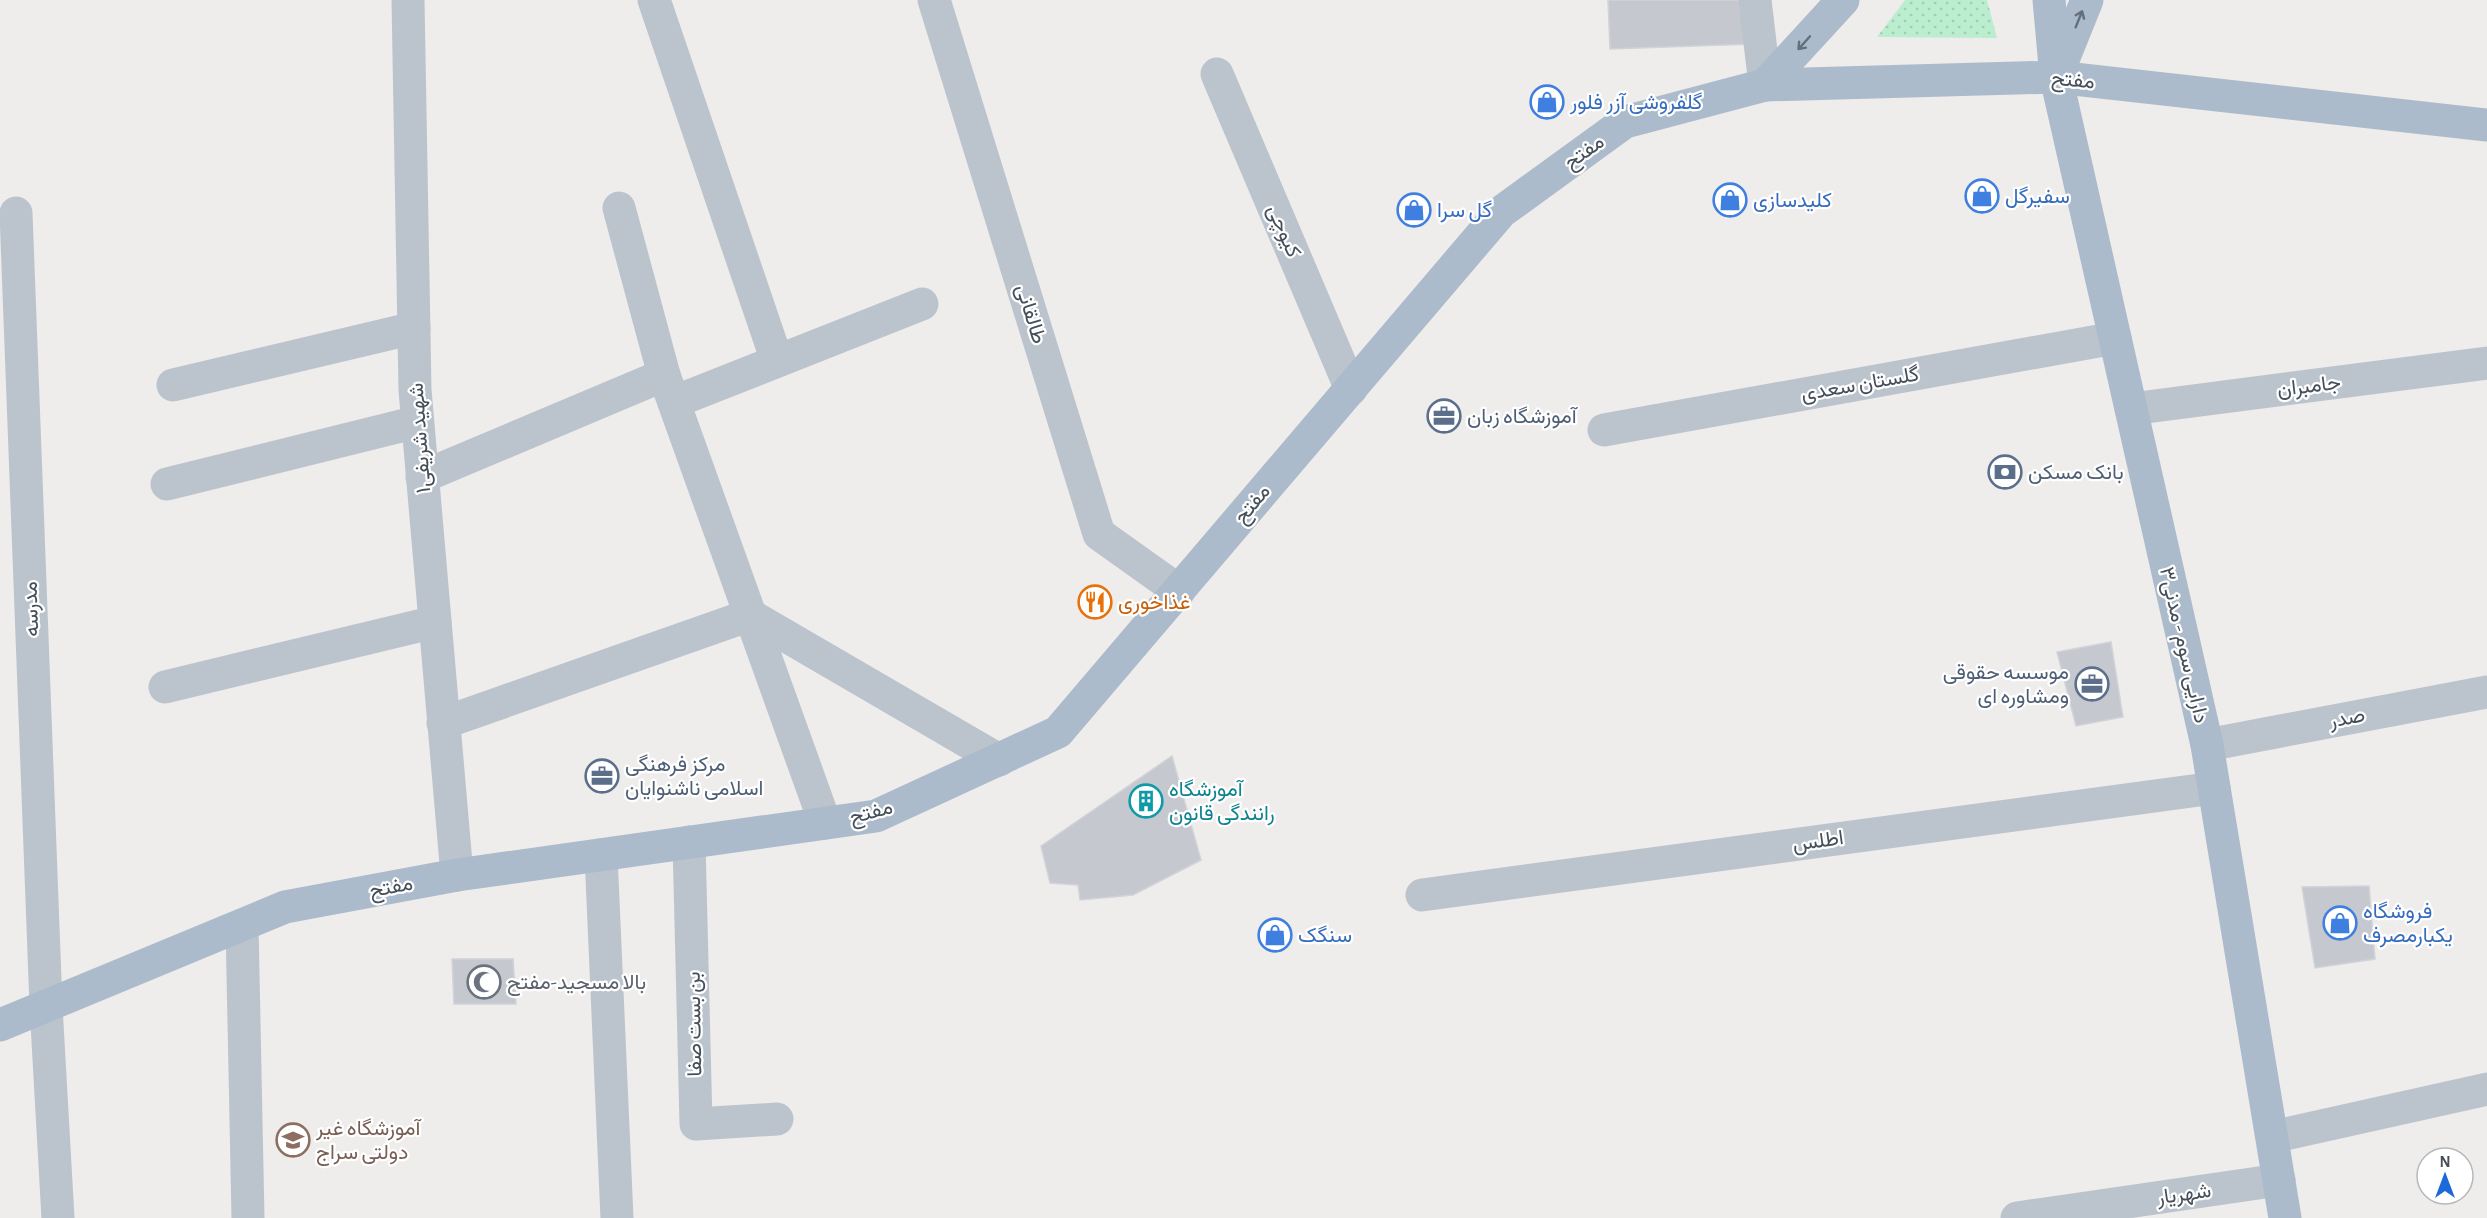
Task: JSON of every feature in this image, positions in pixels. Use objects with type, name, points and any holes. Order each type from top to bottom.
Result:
[{"type":"main road","points":[[1765,85],[1843,0]]},
{"type":"main road","name":"دارایی سوم - مدنی۳","points":[[2049,0],[2056,76],[2207,745],[2285,1218]]},
{"type":"main road","points":[[2056,76],[2087,0]]},
{"type":"main road","name":"مفتح","points":[[0,1025],[285,907],[457,875],[876,816],[1058,732],[1501,212],[1625,122],[1765,85],[2056,76],[2487,125]]},
{"type":"street","name":"شهید شریفی۱","points":[[408,0],[417,422],[457,875]]},
{"type":"street","points":[[654,0],[777,361]]},
{"type":"street","name":"طالقانی","points":[[934,0],[1099,534],[1179,591]]},
{"type":"street","points":[[1755,0],[1765,85]]},
{"type":"street","name":"کیوچی","points":[[1217,74],[1351,388]]},
{"type":"street","points":[[619,208],[669,388],[825,823]]},
{"type":"street","name":"مدرسه","points":[[16,213],[46,1006],[58,1218]]},
{"type":"street","points":[[422,477],[669,388],[777,361],[922,304]]},
{"type":"street","points":[[173,385],[414,328]]},
{"type":"street","name":"گلستان سعدی","points":[[1604,430],[2115,338]]},
{"type":"street","name":"جامبران","points":[[2131,409],[2487,363]]},
{"type":"street","points":[[167,484],[417,422]]},
{"type":"street","points":[[443,723],[750,615],[999,760]]},
{"type":"street","points":[[165,687],[435,622]]},
{"type":"street","name":"صدر","points":[[2207,745],[2487,692]]},
{"type":"street","name":"اطلس","points":[[1422,895],[2214,788]]},
{"type":"street","name":"بن بست صفا","points":[[689,842],[696,1124],[777,1119]]},
{"type":"street","points":[[601,855],[617,1218]]},
{"type":"street","points":[[242,925],[248,1218]]},
{"type":"street","points":[[2272,1137],[2487,1089]]},
{"type":"street","name":"شهریار","points":[[2017,1218],[2279,1180]]},
{"type":"green space","points":[[1905,0],[1987,0],[1997,38],[1877,37]]},
{"type":"building","points":[[1608,0],[1749,0],[1752,44],[1610,49]]},
{"type":"building","name":"موسسه حقوقی ومشاوره ای","points":[[2111,642],[2123,717],[2076,726],[2057,652]]},
{"type":"building","name":"آموزشگاه رانندگی قانون","points":[[1172,756],[1201,860],[1133,895],[1080,900],[1078,885],[1050,883],[1041,846]]},
{"type":"building","name":"فروشگاه یکبارمصرف","points":[[2369,886],[2375,959],[2315,968],[2302,887]]},
{"type":"building","name":"بالا مسجید-مفتح","points":[[452,959],[513,959],[516,1004],[454,1004]]},
{"type":"place","name":"گلفروشی آزر فلور","points":[[1547,102]]},
{"type":"place","name":"سفیرگل","points":[[1982,196]]},
{"type":"place","name":"کلیدسازی","points":[[1730,200]]},
{"type":"place","name":"گل سرا","points":[[1414,210]]},
{"type":"place","name":"آموزشگاه زبان","points":[[1444,416]]},
{"type":"place","name":"بانک مسکن","points":[[2005,472]]},
{"type":"place","name":"غذاخوری","points":[[1095,602]]},
{"type":"place","name":"موسسه حقوقی ومشاوره ای","points":[[2092,684]]},
{"type":"place","name":"مرکز فرهنگی اسلامی ناشنوایان","points":[[602,776]]},
{"type":"place","name":"آموزشگاه رانندگی قانون","points":[[1146,801]]},
{"type":"place","name":"فروشگاه یکبارمصرف","points":[[2340,923]]},
{"type":"place","name":"سنگک","points":[[1275,935]]},
{"type":"place","name":"بالا مسجید-مفتح","points":[[484,982]]},
{"type":"place","name":"آموزشگاه غیر دولتی سراج","points":[[293,1140]]}]
